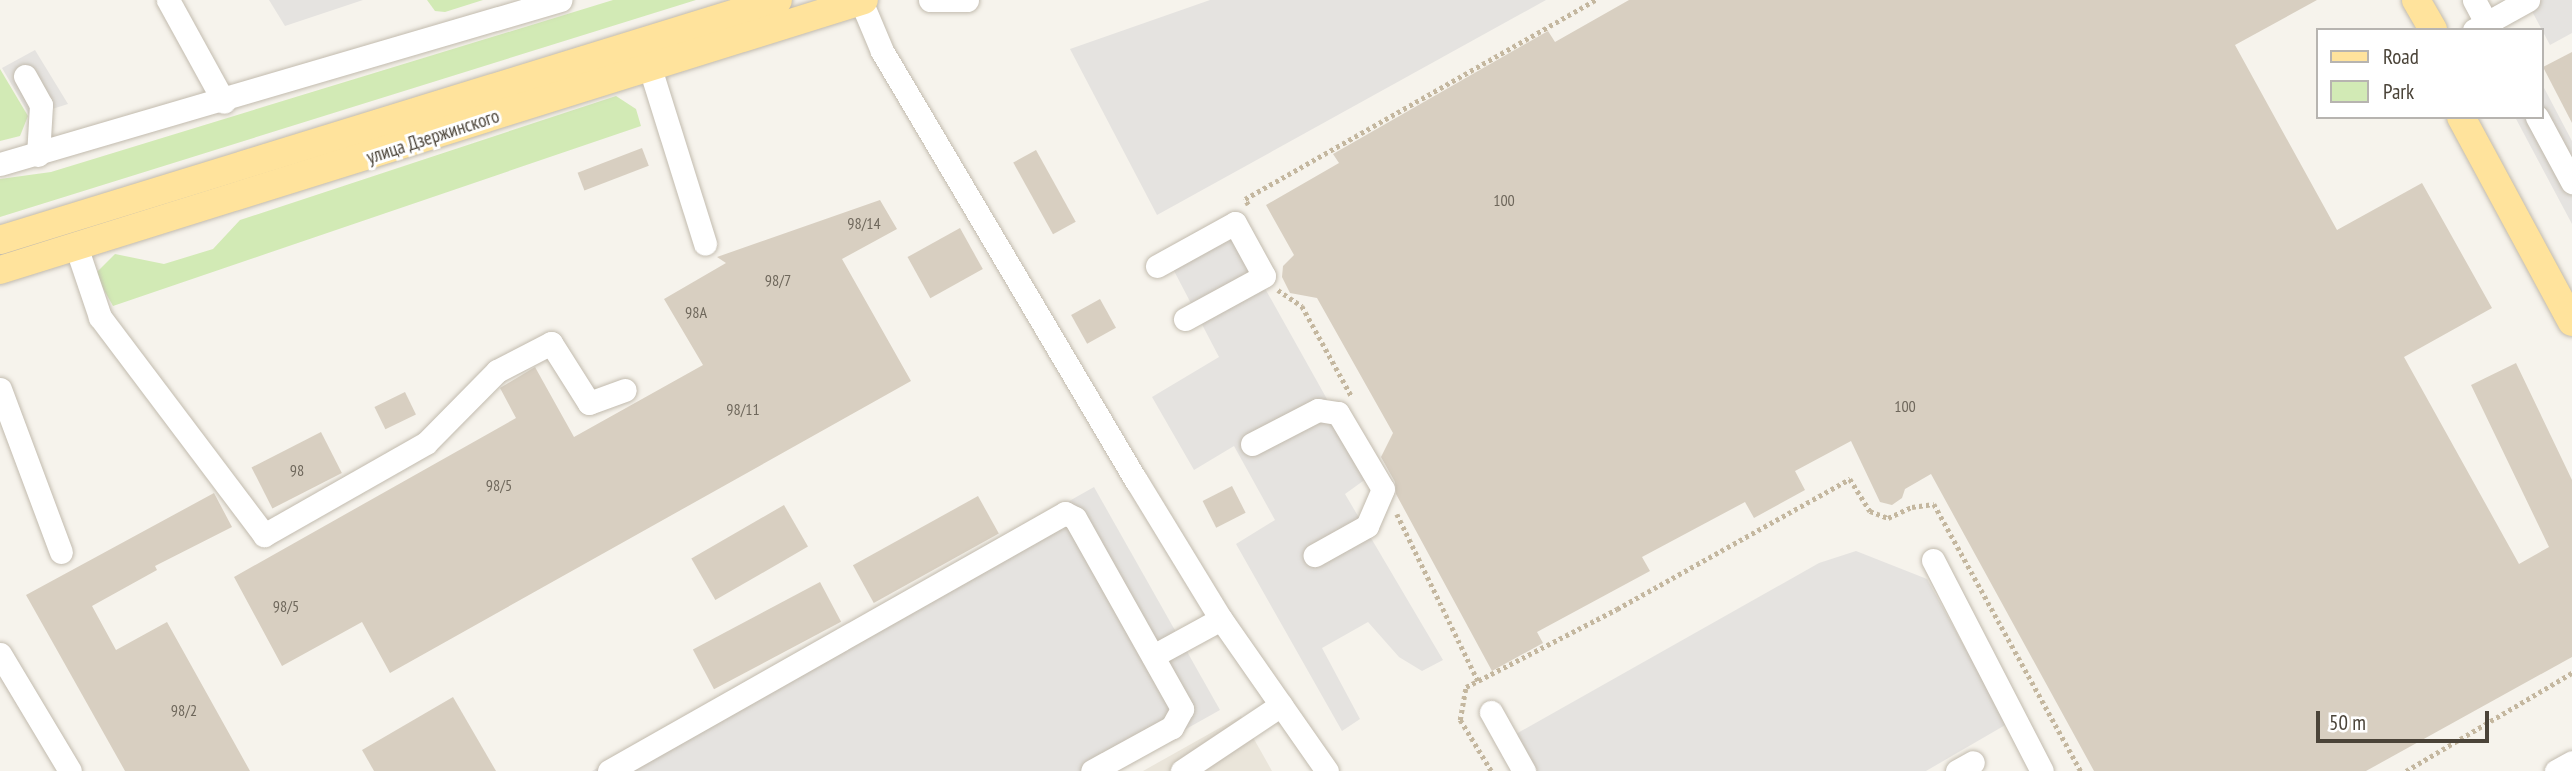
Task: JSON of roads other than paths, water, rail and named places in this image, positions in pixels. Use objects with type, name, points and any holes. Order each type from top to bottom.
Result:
[{"type":"main road","name":"улица Дзержинского","points":[[0,240],[778,0]]},
{"type":"main road","points":[[2397,0],[2412,28]]},
{"type":"main road","points":[[2416,0],[2432,28]]},
{"type":"main road","name":"улица Дзержинского","points":[[0,270],[862,1]]},
{"type":"main road","points":[[2461,119],[2572,322]]},
{"type":"main road","points":[[2482,119],[2572,285]]},
{"type":"street","points":[[168,0],[224,102]]},
{"type":"street","points":[[0,164],[224,102],[560,0]]},
{"type":"street","points":[[930,0],[964,1]]},
{"type":"street","points":[[2474,0],[2483,27],[2528,0]]},
{"type":"street","points":[[862,1],[882,51],[1217,613],[1327,771]]},
{"type":"street","points":[[650,68],[705,244]]},
{"type":"street","points":[[25,76],[41,104],[38,155]]},
{"type":"street","points":[[2538,119],[2572,182]]},
{"type":"street","points":[[1157,266],[1235,223],[1264,276],[1185,319]]},
{"type":"street","points":[[77,248],[100,317],[264,535],[425,443],[497,371],[551,343],[589,403],[625,390]]},
{"type":"street","points":[[0,389],[61,552]]},
{"type":"street","points":[[1252,444],[1318,410],[1338,413],[1383,489],[1367,526],[1315,555]]},
{"type":"street","points":[[609,771],[1065,513],[1076,519],[1179,702],[1181,716],[1172,727],[1093,771]]},
{"type":"street","points":[[1933,561],[2042,771]]},
{"type":"street","points":[[1150,650],[1217,613]]},
{"type":"street","points":[[0,654],[70,771]]},
{"type":"street","points":[[1183,771],[1281,705]]},
{"type":"street","points":[[1491,712],[1524,771]]},
{"type":"street","points":[[2556,771],[2572,762]]}]
